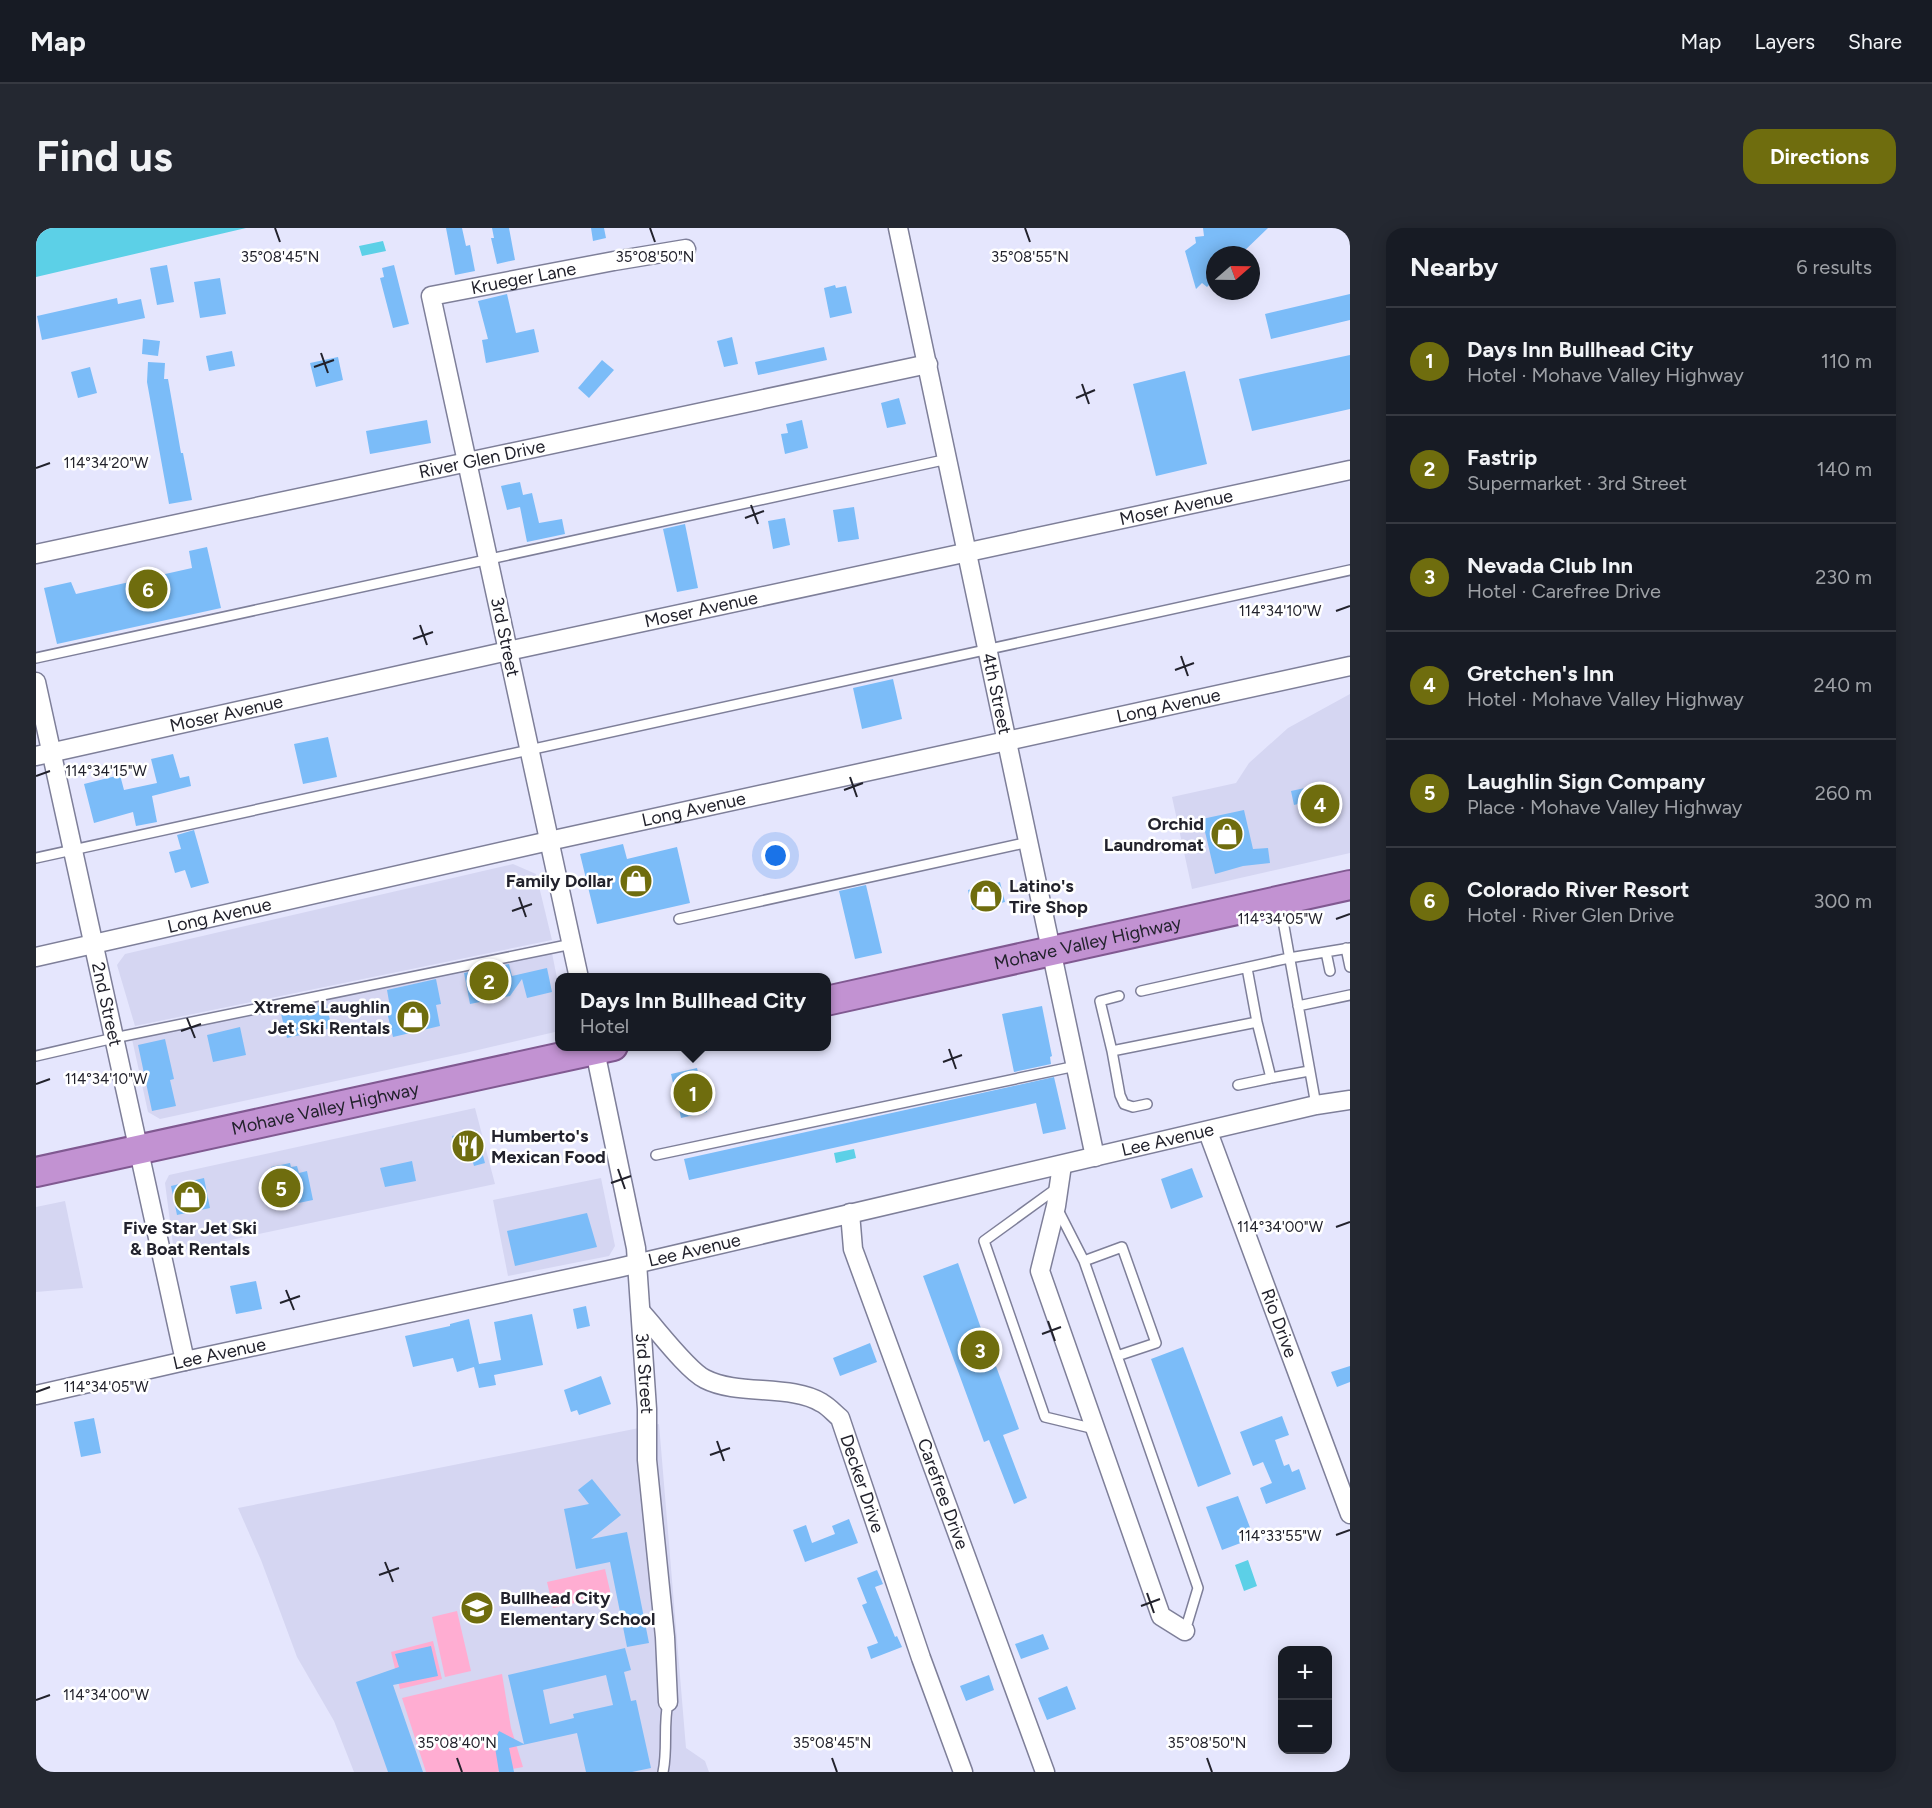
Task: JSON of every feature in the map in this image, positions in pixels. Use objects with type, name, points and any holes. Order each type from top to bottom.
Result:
[{"type":"highway","name":"Mohave Valley Highway","points":[[831,1000],[1350,885]]},
{"type":"highway","name":"Mohave Valley Highway","points":[[36,1173],[586,1051]]},
{"type":"street","name":"4th Street","points":[[898,228],[1095,1157]]},
{"type":"street","name":"Krueger Lane","points":[[432,296],[686,249]]},
{"type":"street","name":"3rd Street","points":[[432,296],[578,973]]},
{"type":"street","name":"River Glen Drive","points":[[36,554],[928,364]]},
{"type":"street","name":"Moser Avenue","points":[[44,754],[508,651],[1350,470]]},
{"type":"street","name":"Long Avenue","points":[[36,957],[549,841],[1350,666]]},
{"type":"street","name":"2nd Street","points":[[36,682],[44,754],[73,850],[185,1361]]},
{"type":"street","name":"3rd Street","points":[[601,1051],[636,1248],[647,1409],[647,1460],[665,1637],[668,1702]]},
{"type":"street","name":"Lee Avenue","points":[[36,1395],[637,1263],[1350,1100]]},
{"type":"street","name":"Rio Drive","points":[[1208,1132],[1350,1514]]},
{"type":"street","points":[[1062,1166],[1056,1206],[1040,1271],[1161,1616],[1185,1631]]},
{"type":"street","name":"Carefree Drive","points":[[850,1213],[853,1249],[1046,1772]]},
{"type":"street","name":"Decker Drive","points":[[641,1312],[695,1373],[707,1380],[746,1389],[796,1394],[811,1398],[823,1403],[840,1418],[921,1658],[963,1772]]},
{"type":"lane","points":[[36,658],[948,459]]},
{"type":"lane","points":[[36,858],[1350,570]]},
{"type":"lane","points":[[679,919],[1029,842]]},
{"type":"lane","points":[[1279,901],[1316,1106]]},
{"type":"lane","points":[[36,1056],[572,944]]},
{"type":"lane","points":[[1141,991],[1289,958],[1348,948],[1350,967]]},
{"type":"lane","points":[[1326,952],[1330,971]]},
{"type":"lane","points":[[1247,968],[1271,1078]]},
{"type":"lane","points":[[1333,987],[1335,998]]},
{"type":"lane","points":[[1298,1006],[1350,995]]},
{"type":"lane","points":[[1119,996],[1100,1001],[1120,1095],[1124,1104],[1133,1107],[1147,1104]]},
{"type":"lane","points":[[1112,1051],[1257,1022]]},
{"type":"lane","points":[[656,1155],[1076,1066]]},
{"type":"lane","points":[[1238,1085],[1309,1071]]},
{"type":"lane","points":[[1059,1186],[984,1241],[1045,1417],[1096,1429]]},
{"type":"lane","points":[[1056,1206],[1084,1261],[1198,1588],[1185,1631]]},
{"type":"lane","points":[[1084,1261],[1122,1247],[1130,1268],[1156,1343],[1117,1356]]},
{"type":"lane","points":[[663,1772],[664,1721],[668,1702]]},
{"type":"shaded area","points":[[1350,694],[1350,853],[1192,889],[1172,797],[1236,783],[1249,763],[1288,728]]},
{"type":"shaded area","points":[[513,864],[536,874],[552,940],[135,1026],[117,965],[125,954]]},
{"type":"shaded area","points":[[552,953],[556,973],[555,1032],[160,1119],[148,1112],[132,1039]]},
{"type":"shaded area","points":[[475,1108],[495,1184],[174,1252],[165,1183],[169,1175]]},
{"type":"shaded area","points":[[601,1178],[615,1246],[609,1256],[508,1276],[493,1200]]},
{"type":"shaded area","points":[[65,1201],[83,1288],[36,1292],[36,1207]]},
{"type":"shaded area","name":"Bullhead City Elementary School","points":[[659,1424],[686,1748],[705,1761],[709,1772],[354,1772],[334,1721],[297,1657],[261,1560],[238,1508]]},
{"type":"shaded area","points":[[605,1569],[611,1595],[553,1608],[547,1582]]},
{"type":"shaded area","points":[[457,1611],[471,1671],[445,1677],[432,1617]]},
{"type":"shaded area","points":[[433,1641],[442,1679],[400,1689],[391,1652]]},
{"type":"shaded area","points":[[502,1674],[511,1728],[523,1767],[496,1772],[426,1772],[402,1698]]},
{"type":"water","points":[[36,228],[246,228],[36,277]]},
{"type":"water","points":[[383,241],[386,251],[362,256],[359,246]]},
{"type":"water","points":[[854,1149],[856,1158],[836,1163],[834,1153]]},
{"type":"water","points":[[1248,1560],[1257,1586],[1244,1591],[1235,1565]]},
{"type":"building","points":[[446,228],[462,228],[466,246],[470,245],[475,271],[455,275]]},
{"type":"building","points":[[492,228],[509,228],[515,260],[497,264],[491,238],[494,238]]},
{"type":"building","points":[[591,228],[604,228],[606,238],[593,241]]},
{"type":"building","points":[[1203,228],[1268,228],[1249,246],[1206,246],[1206,286],[1202,283],[1196,289],[1185,251],[1196,243],[1195,237],[1204,236]]},
{"type":"building","points":[[167,265],[174,302],[157,305],[150,268]]},
{"type":"building","points":[[394,265],[409,324],[393,328],[380,278],[384,277],[382,268]]},
{"type":"building","points":[[220,278],[226,314],[200,318],[194,282]]},
{"type":"building","points":[[835,285],[836,288],[846,286],[852,313],[830,318],[824,288]]},
{"type":"building","points":[[507,294],[516,333],[534,329],[539,352],[486,363],[482,340],[488,339],[478,301]]},
{"type":"building","points":[[1350,294],[1350,320],[1271,339],[1265,314]]},
{"type":"building","points":[[117,298],[118,304],[141,299],[145,318],[42,340],[37,316]]},
{"type":"building","points":[[732,337],[738,364],[724,367],[717,341]]},
{"type":"building","points":[[143,339],[160,341],[158,356],[142,354]]},
{"type":"building","points":[[824,347],[827,360],[758,375],[755,362]]},
{"type":"building","points":[[232,351],[235,366],[209,371],[206,356]]},
{"type":"building","points":[[1350,355],[1350,409],[1252,431],[1239,379]]},
{"type":"building","points":[[338,357],[343,380],[316,387],[310,363]]},
{"type":"building","points":[[602,360],[614,370],[589,398],[578,388]]},
{"type":"building","points":[[148,362],[165,363],[164,379],[168,379],[192,500],[169,504],[147,382]]},
{"type":"building","points":[[90,367],[97,393],[78,398],[71,372]]},
{"type":"building","points":[[1185,371],[1207,464],[1156,476],[1133,384]]},
{"type":"building","points":[[899,398],[906,424],[887,428],[881,403]]},
{"type":"building","points":[[427,420],[431,443],[370,454],[366,431]]},
{"type":"building","points":[[802,420],[808,448],[785,454],[781,434],[788,433],[786,424]]},
{"type":"building","points":[[520,482],[523,495],[532,493],[539,523],[562,519],[565,534],[527,542],[520,507],[507,510],[501,486]]},
{"type":"building","points":[[854,507],[859,539],[838,542],[833,510]]},
{"type":"building","points":[[785,518],[790,545],[773,549],[768,521]]},
{"type":"building","points":[[685,524],[698,588],[677,592],[663,529]]},
{"type":"building","points":[[207,547],[221,608],[57,644],[44,588],[71,582],[76,594],[192,568],[189,551]]},
{"type":"building","points":[[893,679],[902,719],[862,729],[853,688]]},
{"type":"building","points":[[328,737],[337,777],[303,784],[294,744]]},
{"type":"building","points":[[173,754],[180,778],[189,776],[191,786],[152,796],[157,822],[136,826],[133,812],[94,823],[84,784],[120,775],[124,790],[157,783],[151,759]]},
{"type":"building","points":[[1328,783],[1336,819],[1312,825],[1306,802],[1294,805],[1291,791]]},
{"type":"building","name":"Orchid Laundromat","points":[[1244,810],[1253,849],[1268,848],[1270,863],[1243,866],[1215,874],[1202,819]]},
{"type":"building","points":[[194,830],[209,883],[191,888],[185,870],[175,873],[169,852],[181,849],[177,835]]},
{"type":"building","name":"Family Dollar","points":[[623,844],[627,859],[677,847],[690,903],[597,924],[580,854]]},
{"type":"building","name":"Latino's Tire Shop","points":[[1000,882],[1005,902],[972,910],[968,890]]},
{"type":"building","points":[[866,885],[882,953],[855,959],[839,891]]},
{"type":"building","points":[[509,964],[512,976],[547,968],[552,992],[527,998],[522,979],[510,996],[470,1004],[464,973]]},
{"type":"building","name":"Xtreme Laughlin Jet Ski Rentals","points":[[436,979],[441,1004],[436,1005],[440,1026],[393,1037],[386,1008],[390,1007],[387,990]]},
{"type":"building","points":[[326,1004],[332,1028],[287,1038],[281,1014]]},
{"type":"building","points":[[1042,1006],[1052,1056],[1050,1057],[1051,1064],[1014,1072],[1002,1014]]},
{"type":"building","points":[[240,1027],[246,1055],[213,1062],[207,1035]]},
{"type":"building","points":[[165,1039],[174,1079],[170,1080],[176,1106],[152,1111],[138,1045]]},
{"type":"building","points":[[697,1068],[707,1112],[681,1118],[671,1074]]},
{"type":"building","points":[[1054,1077],[1066,1129],[1043,1134],[1036,1103],[689,1180],[684,1159]]},
{"type":"building","name":"Humberto's Mexican Food","points":[[476,1130],[485,1163],[474,1166],[471,1156],[458,1159],[452,1136]]},
{"type":"building","points":[[412,1161],[416,1181],[385,1187],[380,1168]]},
{"type":"building","points":[[290,1163],[291,1167],[297,1166],[299,1173],[307,1171],[313,1200],[279,1207],[271,1167]]},
{"type":"building","points":[[1192,1168],[1203,1197],[1171,1209],[1161,1179]]},
{"type":"building","name":"Five Star Jet Ski & Boat Rentals","points":[[204,1178],[210,1208],[177,1215],[171,1186]]},
{"type":"building","points":[[587,1213],[597,1247],[515,1266],[507,1231]]},
{"type":"building","points":[[958,1263],[983,1334],[989,1331],[998,1356],[993,1358],[1019,1429],[1003,1435],[1027,1498],[1014,1504],[989,1440],[984,1442],[923,1276]]},
{"type":"building","points":[[256,1281],[262,1309],[236,1314],[230,1286]]},
{"type":"building","points":[[586,1306],[590,1326],[577,1329],[573,1309]]},
{"type":"building","points":[[532,1314],[543,1365],[494,1375],[496,1385],[479,1388],[474,1367],[457,1372],[453,1358],[413,1367],[405,1336],[450,1326],[450,1324],[469,1319],[479,1364],[501,1360],[494,1322]]},
{"type":"building","points":[[870,1343],[877,1362],[840,1376],[833,1358]]},
{"type":"building","points":[[1183,1347],[1231,1474],[1198,1487],[1151,1359]]},
{"type":"building","points":[[1350,1366],[1350,1382],[1337,1387],[1331,1372]]},
{"type":"building","points":[[601,1376],[611,1404],[579,1415],[577,1410],[571,1412],[564,1390]]},
{"type":"building","points":[[1282,1416],[1289,1435],[1275,1440],[1284,1466],[1289,1464],[1292,1472],[1299,1469],[1306,1489],[1266,1504],[1260,1488],[1272,1483],[1263,1462],[1253,1466],[1240,1432]]},
{"type":"building","points":[[94,1418],[101,1453],[81,1457],[74,1422]]},
{"type":"building","points":[[592,1479],[621,1515],[591,1539],[627,1532],[649,1643],[627,1647],[610,1562],[576,1569],[564,1509],[589,1504],[578,1490]]},
{"type":"building","points":[[1238,1496],[1254,1538],[1222,1550],[1206,1507]]},
{"type":"building","points":[[849,1519],[858,1543],[805,1562],[793,1530],[806,1525],[812,1543],[835,1534],[832,1526]]},
{"type":"building","points":[[877,1570],[883,1584],[875,1587],[895,1637],[897,1636],[902,1647],[871,1659],[867,1647],[878,1643],[862,1605],[867,1603],[857,1578]]},
{"type":"building","points":[[1043,1634],[1049,1649],[1021,1659],[1015,1644]]},
{"type":"building","points":[[431,1646],[438,1676],[393,1685],[423,1772],[388,1772],[356,1682],[399,1667],[395,1654]]},
{"type":"building","points":[[625,1648],[631,1670],[624,1672],[631,1701],[636,1700],[651,1768],[632,1772],[586,1772],[577,1733],[509,1748],[514,1772],[499,1772],[494,1741],[499,1731],[524,1744],[508,1675]],"holes":[[[606,1675],[613,1705],[573,1714],[574,1718],[550,1724],[543,1690]]]},
{"type":"building","points":[[989,1675],[994,1690],[966,1701],[960,1686]]},
{"type":"building","points":[[1067,1686],[1076,1709],[1047,1720],[1038,1698]]},
{"type":"place","name":"Colorado River Resort","points":[[148,589]]},
{"type":"place","name":"Gretchen's Inn","points":[[1320,804]]},
{"type":"place","name":"Orchid Laundromat","points":[[1227,834]]},
{"type":"place","name":"Family Dollar","points":[[636,881]]},
{"type":"place","name":"Latino's Tire Shop","points":[[986,896]]},
{"type":"place","name":"Fastrip","points":[[489,981]]},
{"type":"place","name":"Xtreme Laughlin Jet Ski Rentals","points":[[413,1017]]},
{"type":"place","name":"Days Inn Bullhead City","points":[[693,1093]]},
{"type":"place","name":"Humberto's Mexican Food","points":[[468,1146]]},
{"type":"place","name":"Laughlin Sign Company","points":[[281,1188]]},
{"type":"place","name":"Five Star Jet Ski & Boat Rentals","points":[[190,1197]]},
{"type":"place","name":"Nevada Club Inn","points":[[980,1350]]},
{"type":"place","name":"Bullhead City Elementary School","points":[[477,1608]]}]
